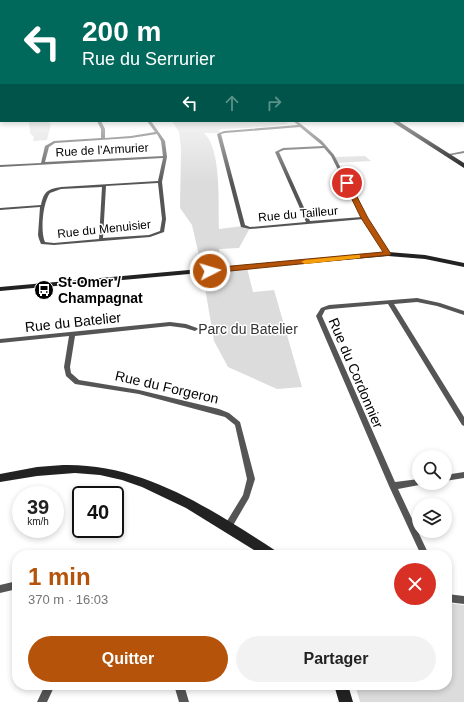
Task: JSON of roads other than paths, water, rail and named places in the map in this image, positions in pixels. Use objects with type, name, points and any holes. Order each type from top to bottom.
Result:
[{"type":"main road","points":[[396,122],[464,166]]},
{"type":"street","points":[[100,122],[103,129],[103,139]]},
{"type":"street","name":"Rue de l'Armurier","points":[[0,166],[165,157],[163,140],[150,122]]},
{"type":"street","points":[[296,122],[326,146],[333,156],[365,218],[388,254]]},
{"type":"street","name":"Rue du Tailleur","points":[[301,126],[220,133],[219,136],[243,226],[250,228],[365,218]]},
{"type":"street","points":[[43,164],[47,146],[50,143],[131,137],[158,133]]},
{"type":"street","points":[[308,222],[277,152],[283,149],[326,146]]},
{"type":"street","points":[[446,155],[464,152]]},
{"type":"street","name":"Rue du Menuisier","points":[[160,182],[62,188],[52,190],[46,194],[43,206],[41,234],[43,243],[54,244],[150,236],[162,232],[164,219],[160,182],[165,157]]},
{"type":"street","points":[[101,240],[104,185]]},
{"type":"street","points":[[0,209],[43,206]]},
{"type":"street","points":[[1,289],[388,254],[425,257],[462,266]]},
{"type":"street","name":"Rue du Cordonnier","points":[[423,550],[392,486],[319,316],[323,309],[329,308],[422,300],[464,312]]},
{"type":"street","points":[[390,302],[464,423]]},
{"type":"street","name":"Rue du Batelier","points":[[0,341],[170,324],[186,326],[195,330]]},
{"type":"street","name":"Rue du Forgeron","points":[[72,334],[67,368],[68,374],[77,382],[158,396],[223,414],[238,424],[251,479],[246,496],[228,526]]},
{"type":"street","points":[[0,478],[62,470],[100,471],[121,475],[166,493],[228,526],[264,550]]},
{"type":"street","points":[[452,477],[464,475]]},
{"type":"street","points":[[392,486],[412,483]]},
{"type":"street","points":[[0,589],[12,586]]},
{"type":"street","points":[[452,599],[464,600]]},
{"type":"street","points":[[42,702],[48,690]]},
{"type":"street","points":[[180,690],[184,702]]},
{"type":"street","points":[[342,690],[346,702]]},
{"type":"place","name":"St-Omer / Champagnat","points":[[44,290]]},
{"type":"park label","name":"Parc du Batelier","points":[[248,329]]}]
